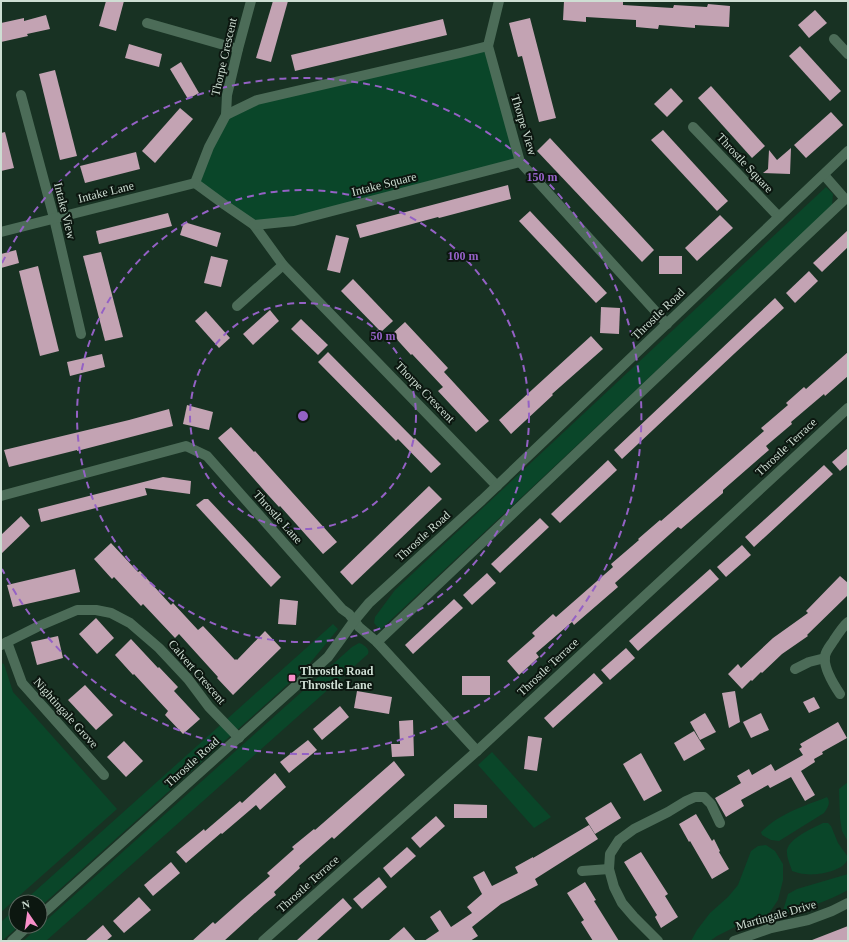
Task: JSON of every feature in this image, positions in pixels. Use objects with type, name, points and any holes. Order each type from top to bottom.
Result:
[{"type":"street","name":"Thorpe Crescent","points":[[251,1],[227,95],[226,115],[209,147],[194,183],[224,206],[254,224],[283,264],[497,486]]},
{"type":"street","name":"Thorpe View","points":[[499,1],[488,46],[520,162],[667,324]]},
{"type":"street","points":[[147,23],[238,49]]},
{"type":"street","points":[[834,39],[848,54]]},
{"type":"street","points":[[226,115],[257,100],[460,54],[488,46]]},
{"type":"street","name":"Intake View","points":[[20,95],[54,218],[81,334]]},
{"type":"street","name":"Throstle Square","points":[[693,127],[779,217]]},
{"type":"street","name":"Throstle Road","points":[[48,909],[328,657],[369,603],[497,486],[848,151]]},
{"type":"street","name":"Intake Square","points":[[254,224],[294,220],[520,162]]},
{"type":"street","points":[[377,642],[844,199],[824,175]]},
{"type":"street","name":"Intake Lane","points":[[1,232],[194,183]]},
{"type":"street","points":[[237,306],[283,264]]},
{"type":"street","name":"Throstle Terrace","points":[[263,941],[477,751],[848,408]]},
{"type":"street","name":"Throstle Lane","points":[[1,496],[186,446],[207,456],[342,609],[349,614],[359,627],[377,642],[477,751]]},
{"type":"street","name":"Calvert Crescent","points":[[4,643],[77,610],[96,610],[111,613],[130,623],[159,648],[188,679],[209,707],[239,738]]},
{"type":"street","points":[[840,694],[826,667],[825,658],[827,652],[843,627],[848,622]]},
{"type":"street","name":"Nightingale Grove","points":[[4,643],[22,683],[104,775]]},
{"type":"street","points":[[795,669],[809,662],[825,658]]},
{"type":"street","points":[[658,941],[622,903],[614,887],[608,869],[610,854],[619,840],[634,829],[695,797],[704,797],[711,804],[720,823]]},
{"type":"street","points":[[582,871],[608,869]]},
{"type":"street","name":"Martingale Drive","points":[[734,941],[772,928],[808,920],[848,903]]},
{"type":"street","points":[[12,941],[19,934]]},
{"type":"green space","points":[[488,46],[520,162],[294,221],[254,225],[195,183],[226,115],[257,100]]},
{"type":"green space","points":[[826,187],[833,194],[832,206],[380,630],[374,623],[375,617],[395,590]]},
{"type":"green space","points":[[333,624],[338,629],[306,668],[48,900],[48,894],[32,894]]},
{"type":"green space","points":[[359,643],[362,644],[367,648],[368,654],[46,941],[23,941],[31,934],[48,934],[48,919],[352,647]]},
{"type":"green space","points":[[1,663],[4,664],[13,692],[117,809],[21,894],[8,894],[8,906],[1,912]]},
{"type":"green space","points":[[492,752],[551,817],[534,828],[478,765]]},
{"type":"green space","points":[[848,782],[848,842],[842,831],[839,789]]},
{"type":"green space","points":[[827,797],[829,803],[824,813],[779,841],[771,840],[762,835],[761,832],[781,817],[798,808]]},
{"type":"green space","points":[[823,823],[828,823],[831,826],[838,843],[848,857],[846,862],[842,866],[830,872],[802,874],[792,871],[787,853],[790,844],[800,835]]},
{"type":"green space","points":[[766,845],[775,851],[783,864],[783,880],[778,900],[770,912],[762,918],[741,924],[710,941],[691,941],[697,930],[710,913],[728,897],[738,885],[751,851],[758,846]]},
{"type":"green space","points":[[848,874],[848,890],[816,904],[782,914],[788,894],[797,889]]},
{"type":"green space","points":[[8,915],[8,934],[10,934],[2,941],[1,941],[1,922]]},
{"type":"building","points":[[106,1],[124,1],[116,31],[99,26]]},
{"type":"building","points":[[273,1],[288,1],[271,62],[256,58]]},
{"type":"building","points":[[564,1],[623,1],[623,5],[673,8],[674,5],[707,7],[708,4],[730,6],[729,27],[695,25],[695,28],[659,25],[658,29],[636,27],[636,20],[586,17],[586,22],[563,20]]},
{"type":"building","points":[[815,10],[827,23],[809,38],[798,25]]},
{"type":"building","points":[[46,15],[50,29],[1,42],[1,23],[24,18],[24,21]]},
{"type":"building","points":[[530,18],[556,118],[539,122],[522,56],[518,57],[509,23]]},
{"type":"building","points":[[443,19],[447,35],[295,71],[291,55]]},
{"type":"building","points":[[129,44],[162,54],[159,67],[125,58]]},
{"type":"building","points":[[800,46],[841,91],[830,101],[789,56]]},
{"type":"building","points":[[181,62],[199,93],[188,99],[170,69]]},
{"type":"building","points":[[55,70],[77,156],[60,160],[39,74]]},
{"type":"building","points":[[711,86],[765,146],[752,158],[698,98]]},
{"type":"building","points":[[671,88],[683,101],[667,117],[654,104]]},
{"type":"building","points":[[180,108],[193,119],[155,163],[142,151]]},
{"type":"building","points":[[831,112],[843,125],[806,158],[794,145]]},
{"type":"building","points":[[663,130],[728,201],[717,211],[651,140]]},
{"type":"building","points":[[5,132],[14,168],[1,171],[1,133]]},
{"type":"building","points":[[550,138],[654,250],[642,262],[537,151]]},
{"type":"building","points":[[791,148],[790,174],[763,173],[768,169],[769,150],[777,160]]},
{"type":"building","points":[[136,152],[140,169],[85,183],[80,166]]},
{"type":"building","points":[[508,185],[511,199],[360,238],[356,225]]},
{"type":"building","points":[[530,211],[607,293],[596,303],[519,221]]},
{"type":"building","points":[[168,213],[172,226],[99,244],[96,231]]},
{"type":"building","points":[[720,215],[733,228],[697,261],[685,248]]},
{"type":"building","points":[[184,222],[221,233],[217,247],[180,235]]},
{"type":"building","points":[[848,230],[848,247],[822,272],[813,263]]},
{"type":"building","points":[[336,235],[349,238],[340,273],[327,270]]},
{"type":"building","points":[[16,250],[19,263],[1,268],[1,254]]},
{"type":"building","points":[[101,252],[123,337],[105,341],[83,256]]},
{"type":"building","points":[[211,256],[228,260],[221,287],[204,283]]},
{"type":"building","points":[[659,256],[682,256],[682,274],[659,274]]},
{"type":"building","points":[[38,266],[59,351],[40,356],[19,271]]},
{"type":"building","points":[[809,271],[818,281],[795,303],[786,293]]},
{"type":"building","points":[[353,279],[393,321],[381,332],[341,291]]},
{"type":"building","points":[[775,298],[784,308],[622,459],[614,450]]},
{"type":"building","points":[[601,307],[620,308],[619,334],[600,333]]},
{"type":"building","points":[[270,310],[279,321],[253,345],[243,334]]},
{"type":"building","points":[[206,311],[230,338],[219,348],[195,321]]},
{"type":"building","points":[[301,319],[328,345],[318,355],[291,329]]},
{"type":"building","points":[[405,322],[448,368],[444,372],[489,421],[476,432],[438,391],[443,387],[392,334]]},
{"type":"building","points":[[591,336],[603,349],[552,394],[553,395],[511,434],[499,420]]},
{"type":"building","points":[[328,352],[414,439],[415,438],[441,464],[431,473],[398,439],[396,441],[318,362]]},
{"type":"building","points":[[848,352],[848,376],[791,422],[792,424],[766,446],[769,450],[723,490],[723,493],[681,529],[678,527],[615,583],[618,587],[574,625],[572,622],[536,653],[539,657],[519,675],[507,661],[535,636],[532,633],[553,614],[556,617],[613,567],[611,564],[639,540],[638,539],[660,520],[661,521],[764,431],[761,428],[788,405],[786,403],[804,387],[806,389]]},
{"type":"building","points":[[102,354],[105,367],[70,376],[67,362]]},
{"type":"building","points":[[187,405],[213,412],[209,430],[183,424]]},
{"type":"building","points":[[169,409],[173,426],[9,467],[4,450]]},
{"type":"building","points":[[231,427],[254,452],[255,451],[337,542],[323,554],[218,438]]},
{"type":"building","points":[[848,448],[848,464],[840,471],[832,462]]},
{"type":"building","points":[[608,460],[617,470],[560,523],[551,514]]},
{"type":"building","points":[[824,465],[833,474],[754,547],[745,537]]},
{"type":"building","points":[[163,477],[191,481],[190,494],[145,488],[147,495],[41,522],[38,509]]},
{"type":"building","points":[[429,486],[442,499],[352,585],[340,572]]},
{"type":"building","points":[[204,499],[208,499],[281,577],[271,587],[196,505]]},
{"type":"building","points":[[21,516],[30,526],[1,554],[1,535]]},
{"type":"building","points":[[540,518],[549,527],[500,573],[491,564]]},
{"type":"building","points":[[111,543],[138,572],[140,571],[171,605],[173,603],[198,630],[203,626],[235,660],[237,660],[265,631],[281,648],[233,695],[179,634],[175,638],[143,604],[141,606],[114,577],[112,579],[94,559]]},
{"type":"building","points":[[742,545],[751,555],[726,577],[717,567]]},
{"type":"building","points":[[75,569],[80,592],[13,607],[7,585]]},
{"type":"building","points":[[710,569],[719,579],[638,651],[629,641]]},
{"type":"building","points":[[487,573],[496,583],[472,605],[463,595]]},
{"type":"building","points":[[840,576],[848,583],[848,595],[807,635],[808,636],[782,654],[742,689],[728,674],[738,664],[741,668],[773,638],[808,613],[806,611]]},
{"type":"building","points":[[280,599],[298,601],[296,625],[278,624]]},
{"type":"building","points":[[454,599],[463,608],[413,654],[405,645]]},
{"type":"building","points":[[96,618],[114,638],[97,654],[79,634]]},
{"type":"building","points":[[58,636],[63,658],[37,665],[31,642]]},
{"type":"building","points":[[131,639],[178,687],[174,691],[200,719],[183,734],[165,715],[168,711],[115,655]]},
{"type":"building","points":[[626,648],[635,658],[610,680],[601,670]]},
{"type":"building","points":[[594,673],[603,683],[553,728],[544,718]]},
{"type":"building","points":[[462,676],[490,676],[490,695],[462,695]]},
{"type":"building","points":[[85,685],[113,715],[96,730],[68,700]]},
{"type":"building","points":[[357,691],[392,697],[389,714],[354,708]]},
{"type":"building","points":[[735,691],[740,722],[729,728],[722,693]]},
{"type":"building","points":[[814,697],[820,708],[809,713],[803,702]]},
{"type":"building","points":[[340,706],[349,717],[322,740],[313,729]]},
{"type":"building","points":[[705,713],[716,732],[700,740],[690,722]]},
{"type":"building","points":[[761,713],[769,730],[751,738],[743,722]]},
{"type":"building","points":[[413,720],[414,756],[392,757],[391,744],[400,744],[399,721]]},
{"type":"building","points":[[838,722],[847,738],[822,752],[823,754],[814,759],[815,762],[801,771],[815,795],[805,801],[791,777],[770,788],[768,785],[741,800],[744,806],[726,817],[715,798],[741,783],[737,776],[749,769],[752,775],[771,764],[775,771],[803,755],[799,749],[802,747],[800,744]]},
{"type":"building","points":[[694,731],[705,749],[684,761],[674,743]]},
{"type":"building","points":[[528,736],[542,738],[537,771],[524,769]]},
{"type":"building","points":[[308,740],[317,750],[289,773],[280,762]]},
{"type":"building","points":[[124,741],[143,761],[126,777],[107,757]]},
{"type":"building","points":[[641,753],[662,791],[644,801],[623,764]]},
{"type":"building","points":[[394,761],[405,775],[334,839],[332,837],[299,866],[300,868],[274,892],[276,895],[224,941],[192,941],[213,922],[215,924],[270,876],[267,873],[294,849],[292,847],[314,829],[315,830]]},
{"type":"building","points":[[275,773],[286,787],[260,810],[256,805],[186,863],[176,852],[204,829],[205,831],[240,801],[242,803]]},
{"type":"building","points":[[611,802],[621,818],[595,834],[585,818]]},
{"type":"building","points":[[454,804],[487,805],[487,818],[454,818]]},
{"type":"building","points":[[696,814],[712,841],[714,839],[720,851],[719,852],[729,869],[712,879],[679,824]]},
{"type":"building","points":[[436,816],[445,826],[420,848],[411,838]]},
{"type":"building","points":[[589,825],[598,839],[535,879],[538,885],[501,904],[472,927],[478,936],[470,941],[424,941],[439,931],[430,917],[440,910],[451,927],[472,913],[467,907],[482,894],[473,877],[484,871],[492,886],[518,873],[515,867]]},
{"type":"building","points":[[407,847],[416,856],[391,878],[383,868]]},
{"type":"building","points":[[641,852],[668,894],[665,896],[678,917],[661,928],[655,917],[657,915],[624,862]]},
{"type":"building","points":[[171,862],[180,873],[153,896],[144,885]]},
{"type":"building","points":[[379,877],[387,887],[362,909],[353,899]]},
{"type":"building","points":[[585,882],[596,900],[594,901],[619,941],[593,941],[581,922],[584,920],[567,893]]},
{"type":"building","points":[[139,897],[151,910],[124,933],[113,921]]},
{"type":"building","points":[[343,898],[352,908],[316,941],[296,941]]},
{"type":"building","points":[[103,925],[112,936],[106,941],[85,941]]},
{"type":"building","points":[[848,926],[848,941],[812,941],[812,940]]},
{"type":"building","points":[[404,927],[416,941],[388,941]]},
{"type":"place","name":"Throstle Road Throstle Lane","points":[[292,678]]}]
